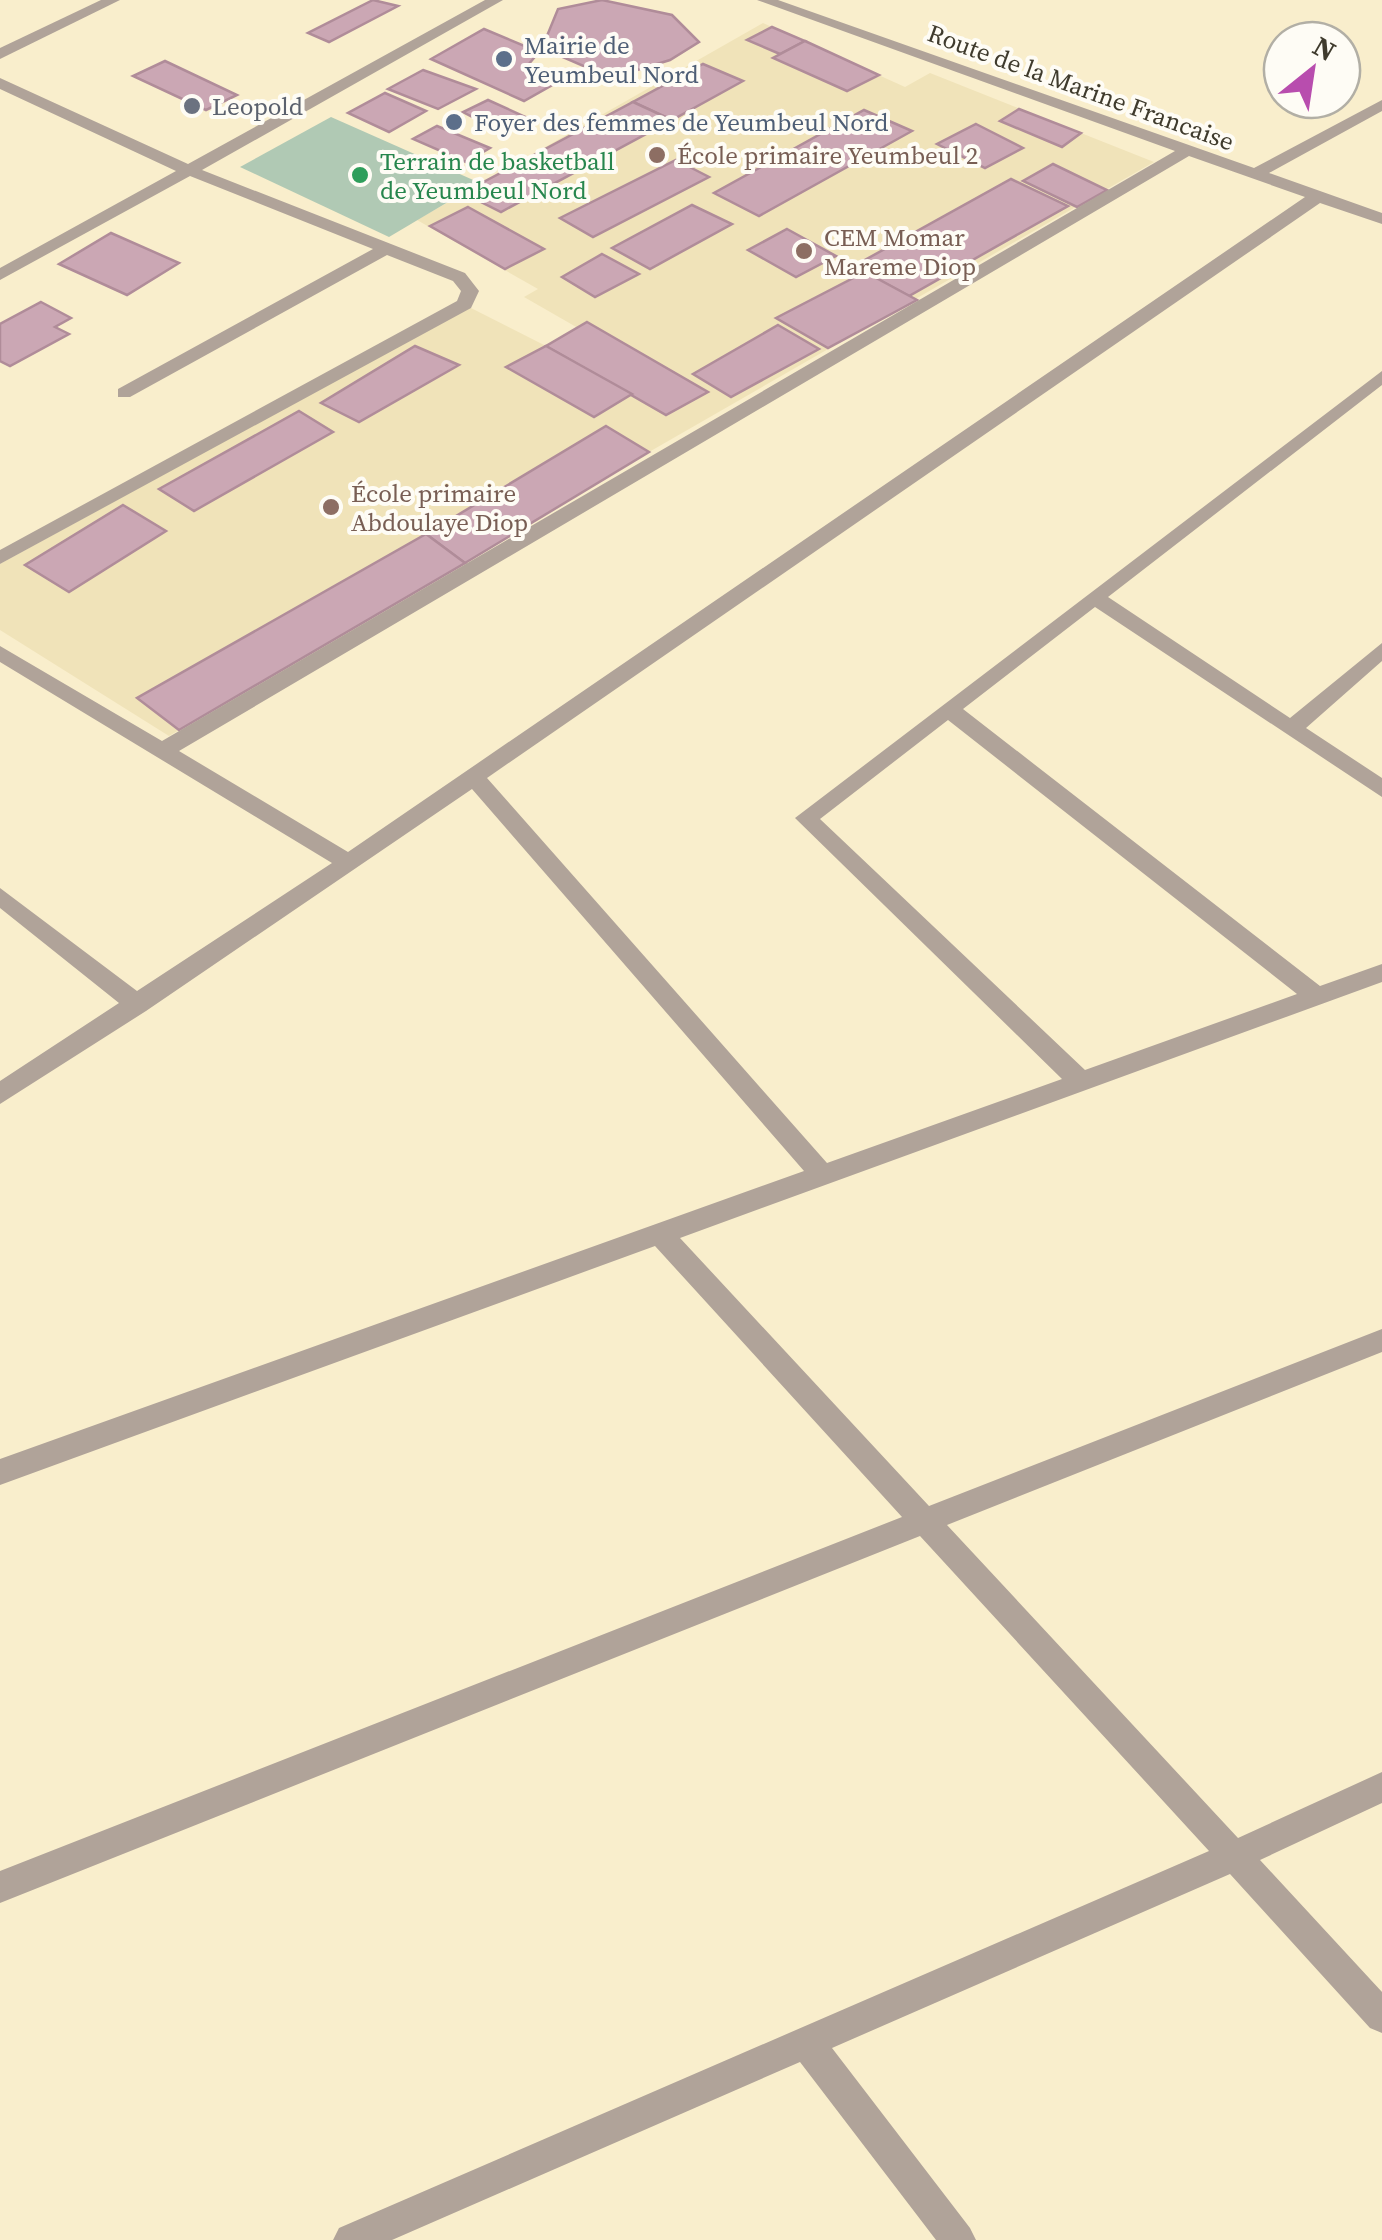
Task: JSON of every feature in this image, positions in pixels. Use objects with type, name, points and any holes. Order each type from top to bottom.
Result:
[{"type":"street","points":[[0,54],[113,0]]},
{"type":"street","points":[[0,274],[496,0]]},
{"type":"street","name":"Route de la Marine Francaise","points":[[764,0],[1382,219]]},
{"type":"street","points":[[807,16],[832,0]]},
{"type":"street","points":[[0,83],[188,170],[458,277],[470,292],[465,304],[0,558]]},
{"type":"street","points":[[1254,175],[1382,105]]},
{"type":"street","points":[[163,750],[1186,151]]},
{"type":"street","points":[[0,1094],[349,863],[1317,197]]},
{"type":"street","points":[[124,393],[387,248]]},
{"type":"street","points":[[1080,1082],[806,818],[1382,376]]},
{"type":"street","points":[[1094,597],[1382,789]]},
{"type":"street","points":[[1293,727],[1382,650]]},
{"type":"street","points":[[0,653],[349,863]]},
{"type":"street","points":[[949,708],[1317,996]]},
{"type":"street","points":[[472,775],[822,1176]]},
{"type":"street","points":[[0,896],[138,1005]]},
{"type":"street","points":[[0,1472],[1382,973]]},
{"type":"street","points":[[660,1234],[1382,2016]]},
{"type":"street","points":[[0,1888],[1382,1340]]},
{"type":"street","points":[[351,2240],[1234,1856],[1382,1787]]},
{"type":"street","points":[[807,2043],[958,2240]]},
{"type":"shaded area","points":[[763,23],[905,87],[930,73],[1154,162],[649,452],[169,736],[0,630],[0,564],[469,307],[546,346],[578,328],[524,297],[538,289],[417,220]]},
{"type":"green space","name":"Terrain de basketball de Yeumbeul Nord","points":[[331,117],[480,183],[389,237],[240,167]]},
{"type":"building","points":[[373,0],[398,6],[329,42],[308,33]]},
{"type":"building","points":[[602,0],[672,15],[699,42],[670,60],[611,78],[542,48],[558,9]]},
{"type":"building","points":[[772,27],[805,41],[780,54],[747,40]]},
{"type":"building","points":[[484,29],[539,52],[528,65],[554,84],[524,101],[431,59]]},
{"type":"building","points":[[805,41],[879,75],[847,91],[773,58]]},
{"type":"building","points":[[165,61],[237,95],[206,110],[133,76]]},
{"type":"building","points":[[703,64],[743,81],[672,120],[633,102]]},
{"type":"building","points":[[423,70],[476,89],[438,109],[388,89]]},
{"type":"building","points":[[385,93],[426,111],[389,132],[348,113]]},
{"type":"building","points":[[488,100],[530,119],[503,133],[463,112]]},
{"type":"building","points":[[633,102],[672,120],[501,212],[463,193]]},
{"type":"building","points":[[1019,109],[1081,133],[1062,147],[1000,121]]},
{"type":"building","points":[[864,110],[912,131],[759,216],[714,193]]},
{"type":"building","points":[[976,124],[1023,148],[985,168],[937,144]]},
{"type":"building","points":[[437,126],[490,148],[466,162],[413,139]]},
{"type":"building","points":[[676,160],[709,177],[593,237],[560,218]]},
{"type":"building","points":[[1053,164],[1107,190],[1077,207],[1023,181]]},
{"type":"building","points":[[1011,179],[1068,206],[909,296],[854,266]]},
{"type":"building","points":[[692,205],[732,224],[650,269],[612,248]]},
{"type":"building","points":[[468,207],[544,249],[505,269],[430,226]]},
{"type":"building","points":[[787,229],[836,256],[796,277],[748,250]]},
{"type":"building","points":[[111,233],[179,263],[127,295],[59,264]]},
{"type":"building","points":[[602,254],[639,274],[595,297],[562,277]]},
{"type":"building","points":[[865,272],[917,300],[828,348],[776,318]]},
{"type":"building","points":[[41,302],[71,318],[55,327],[69,334],[10,366],[0,361],[0,324]]},
{"type":"building","points":[[587,322],[708,392],[666,415],[546,346]]},
{"type":"building","points":[[778,325],[819,349],[731,397],[693,374]]},
{"type":"building","points":[[415,346],[459,365],[359,422],[321,403]]},
{"type":"building","points":[[546,346],[632,394],[594,417],[506,367]]},
{"type":"building","points":[[299,411],[333,432],[194,511],[159,489]]},
{"type":"building","points":[[606,426],[649,452],[465,563],[426,534]]},
{"type":"building","points":[[123,505],[166,531],[69,592],[25,565]]},
{"type":"building","points":[[426,534],[465,563],[179,730],[137,698]]},
{"type":"place","name":"Mairie de Yeumbeul Nord","points":[[504,59]]},
{"type":"place","name":"Leopold","points":[[192,106]]},
{"type":"place","name":"Foyer des femmes de Yeumbeul Nord","points":[[454,122]]},
{"type":"place","name":"École primaire Yeumbeul 2","points":[[657,155]]},
{"type":"place","name":"Terrain de basketball de Yeumbeul Nord","points":[[360,175]]},
{"type":"place","name":"CEM Momar Mareme Diop","points":[[804,251]]},
{"type":"place","name":"École primaire Abdoulaye Diop","points":[[331,507]]}]
